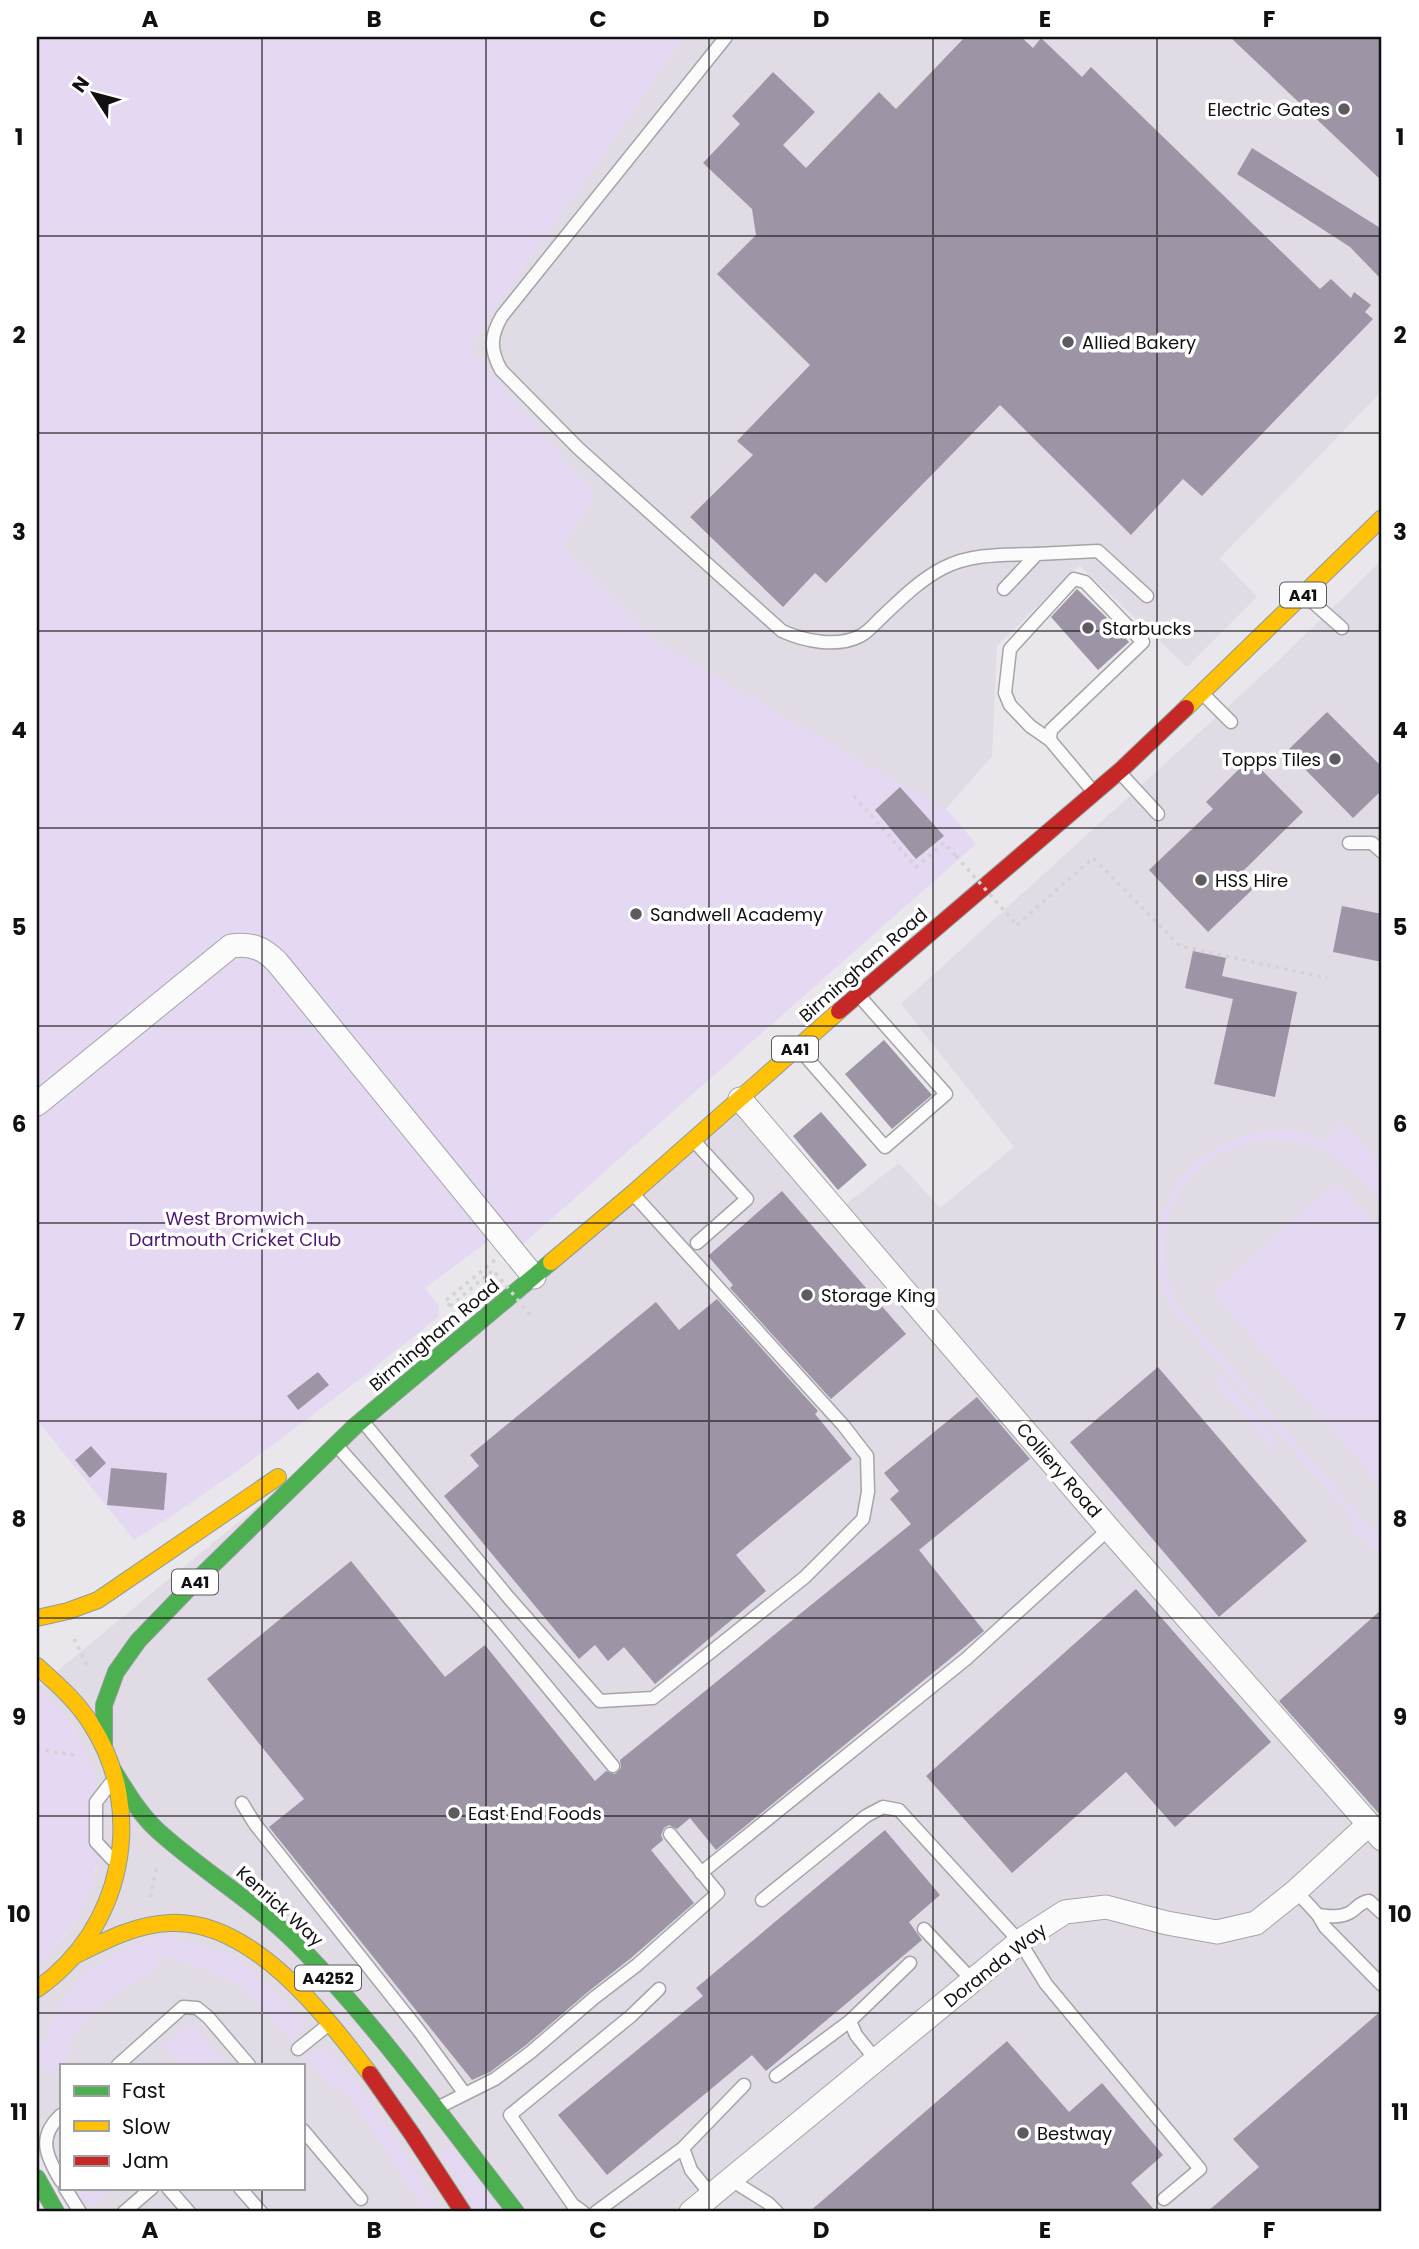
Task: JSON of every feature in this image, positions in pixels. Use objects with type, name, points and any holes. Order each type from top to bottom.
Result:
[{"type":"main road","name":"Birmingham Road","points":[[37,1618],[98,1600],[334,1443],[358,1424],[633,1193],[797,1047],[1118,771],[1203,693],[1382,518]]},
{"type":"main road","name":"Birmingham Road","points":[[104,1746],[104,1705],[116,1672],[138,1641],[334,1443]]},
{"type":"main road","name":"A41","points":[[37,1666],[82,1708],[104,1746],[114,1774],[124,1825],[120,1867],[107,1909],[74,1956],[38,1991]]},
{"type":"main road","name":"Kenrick Way","points":[[114,1774],[156,1829],[237,1891],[297,1944],[362,2014],[516,2212]]},
{"type":"main road","name":"A4252","points":[[74,1956],[117,1934],[142,1926],[187,1923],[229,1935],[256,1952],[286,1977],[368,2069],[463,2212]]},
{"type":"main road","points":[[37,2178],[56,2212]]},
{"type":"street","points":[[37,1104],[231,946],[243,944],[261,948],[277,962],[534,1277]]},
{"type":"street","name":"Colliery Road","points":[[740,1099],[1110,1529],[1376,1831]]},
{"type":"street","name":"Doranda Way","points":[[691,2212],[972,1980],[1020,1942],[1065,1912],[1106,1907],[1167,1923],[1217,1932],[1256,1923],[1376,1831]]},
{"type":"lane","points":[[726,37],[502,316],[492,338],[492,348],[501,370],[589,457],[782,631],[796,638],[846,641],[862,635],[919,583],[945,567],[979,556],[1098,551],[1147,596]]},
{"type":"lane","points":[[1004,589],[1037,554]]},
{"type":"lane","points":[[1050,740],[1051,730],[1143,642],[1085,582],[1074,579],[1010,649],[1005,693],[1010,705],[1030,726],[1050,740],[1094,792]]},
{"type":"lane","points":[[1304,594],[1342,628]]},
{"type":"lane","points":[[1203,693],[1231,722]]},
{"type":"lane","points":[[1118,771],[1158,814]]},
{"type":"lane","points":[[1349,843],[1372,843],[1382,852]]},
{"type":"lane","points":[[797,1047],[885,1147],[946,1094],[858,995]]},
{"type":"lane","points":[[693,1139],[747,1199],[697,1243]]},
{"type":"lane","points":[[358,1424],[600,1701],[653,1698],[805,1577],[863,1519],[868,1492],[867,1456],[843,1425],[633,1193]]},
{"type":"lane","points":[[334,1443],[496,1625],[612,1766]]},
{"type":"lane","points":[[701,1873],[966,1659],[1110,1529]]},
{"type":"lane","points":[[114,1774],[96,1802],[96,1842],[120,1867]]},
{"type":"lane","points":[[242,1803],[255,1824],[420,2032],[465,2094]]},
{"type":"lane","points":[[762,1900],[866,1816],[883,1807],[899,1810],[1020,1942],[1046,1984],[1200,2169],[1164,2199]]},
{"type":"lane","points":[[435,2109],[495,2079],[531,2052],[637,1965],[718,1893],[670,1834]]},
{"type":"lane","points":[[1296,1891],[1325,1927],[1382,1985]]},
{"type":"lane","points":[[1318,1915],[1336,1917],[1348,1913],[1363,1901],[1369,1901],[1382,1913]]},
{"type":"lane","points":[[924,1928],[972,1980]]},
{"type":"lane","points":[[776,2076],[850,2021],[910,1963]]},
{"type":"lane","points":[[583,2212],[573,2205],[510,2115],[631,2016],[659,1989]]},
{"type":"lane","points":[[119,2064],[183,2007],[197,2008],[208,2017],[248,2064]]},
{"type":"lane","points":[[850,2021],[856,2035],[876,2060]]},
{"type":"lane","points":[[298,2049],[330,2024]]},
{"type":"lane","points":[[596,2212],[682,2148],[744,2085]]},
{"type":"lane","points":[[60,2116],[51,2124],[45,2140],[60,2179]]},
{"type":"lane","points":[[304,2131],[361,2199]]},
{"type":"lane","points":[[682,2148],[691,2170],[712,2196]]},
{"type":"lane","points":[[732,2180],[768,2203],[777,2212]]},
{"type":"lane","points":[[66,2190],[79,2212]]},
{"type":"lane","points":[[124,2212],[150,2190]]},
{"type":"lane","points":[[169,2190],[181,2210]]},
{"type":"lane","points":[[242,2190],[261,2212]]},
{"type":"path","points":[[854,796],[916,867],[944,843],[1017,925],[1093,858],[1180,946],[1327,978]]},
{"type":"path","points":[[487,1266],[446,1301],[450,1306],[493,1270],[532,1317]]},
{"type":"path","points":[[72,1633],[91,1672]]},
{"type":"path","points":[[37,1749],[76,1755]]},
{"type":"path","points":[[150,1898],[159,1861]]},
{"type":"shaded area","points":[[684,37],[1382,37],[1382,391],[1220,558],[1257,597],[1187,667],[1079,565],[997,646],[992,756],[946,809],[976,844],[655,641],[563,549],[595,495],[469,347]]},
{"type":"shaded area","points":[[1382,560],[1382,2212],[70,2212],[37,2150],[37,2054],[40,2042],[37,2041],[37,1964],[64,1938],[79,1916],[97,1869],[89,1844],[89,1801],[39,1686],[361,1421],[740,1099],[836,1212],[899,1163],[940,1208],[1014,1147],[901,1004],[1280,659]]},
{"type":"green space","name":"West Bromwich Dartmouth Cricket Club","points":[[37,37],[684,37],[469,347],[595,495],[563,549],[655,641],[946,809],[976,844],[516,1250],[495,1236],[425,1288],[439,1306],[438,1317],[251,1461],[134,1540],[37,1420]]},
{"type":"green space","points":[[1343,1122],[1382,1166],[1382,1202],[1350,1168],[1327,1152],[1302,1143],[1276,1140],[1250,1143],[1226,1151],[1205,1165],[1187,1183],[1174,1205],[1166,1231],[1165,1260],[1170,1287],[1177,1305],[1368,1526],[1382,1537],[1382,1554],[1351,1528],[1356,1524],[1169,1304],[1156,1257],[1158,1232],[1165,1208],[1176,1186],[1192,1167],[1211,1152],[1232,1140],[1256,1132],[1288,1130],[1324,1140]]},
{"type":"green space","points":[[1337,1182],[1382,1233],[1382,1487],[1212,1292]]},
{"type":"green space","points":[[1219,1372],[1278,1441],[1271,1447],[1212,1378]]},
{"type":"green space","points":[[37,1684],[74,1726],[94,1773],[97,1793],[89,1801],[89,1844],[97,1851],[96,1868],[87,1899],[60,1941],[37,1964]]},
{"type":"green space","points":[[161,1934],[229,1954],[253,1971],[306,2024],[293,2043],[242,1986],[213,1972],[157,1954],[155,1970],[121,1991],[87,2018],[72,2039],[64,2064],[60,2064],[57,2073],[37,2065],[40,2044],[43,2045],[53,2020],[74,1985],[118,1953]]},
{"type":"green space","points":[[188,2025],[196,2027],[228,2064],[178,2064],[162,2045]]},
{"type":"green space","points":[[327,2049],[374,2107],[441,2212],[424,2212],[356,2105],[324,2078],[303,2055]]},
{"type":"green space","points":[[450,2145],[500,2212],[478,2212],[439,2153]]},
{"type":"green space","points":[[74,2190],[85,2190],[88,2194],[93,2190],[111,2190],[92,2205],[80,2199]]},
{"type":"building","name":"Allied Bakery","points":[[965,37],[1021,37],[1033,48],[1041,38],[1082,77],[1091,67],[1320,289],[1331,279],[1351,298],[1354,292],[1371,305],[1365,312],[1373,319],[1202,496],[1183,479],[1131,535],[1000,405],[826,583],[815,573],[783,607],[690,517],[753,455],[737,441],[810,365],[717,274],[756,235],[752,209],[703,163],[740,124],[732,116],[773,72],[815,112],[783,145],[806,168],[879,92],[896,109]]},
{"type":"building","name":"Electric Gates","points":[[1230,37],[1382,37],[1382,181]]},
{"type":"building","points":[[1252,148],[1382,229],[1382,280],[1350,247],[1237,174]]},
{"type":"building","name":"Starbucks","points":[[1077,589],[1129,642],[1098,670],[1051,617]]},
{"type":"building","name":"Topps Tiles","points":[[1327,712],[1382,767],[1382,790],[1353,818],[1287,751]]},
{"type":"building","points":[[1250,758],[1303,812],[1239,875],[1253,889],[1208,932],[1149,870],[1213,809],[1206,802]]},
{"type":"building","points":[[900,787],[944,836],[916,859],[875,810]]},
{"type":"building","points":[[1342,906],[1382,914],[1382,962],[1333,952]]},
{"type":"building","points":[[1193,951],[1226,958],[1222,976],[1297,992],[1275,1097],[1214,1084],[1233,999],[1185,988]]},
{"type":"building","points":[[884,1040],[932,1095],[892,1129],[845,1074]]},
{"type":"building","points":[[821,1112],[867,1165],[838,1190],[793,1136]]},
{"type":"building","name":"Storage King","points":[[782,1191],[906,1334],[831,1399],[730,1288],[733,1285],[708,1256]]},
{"type":"building","points":[[717,1299],[818,1411],[815,1414],[852,1459],[736,1555],[766,1591],[655,1684],[624,1647],[608,1661],[595,1645],[579,1659],[444,1496],[479,1466],[470,1455],[656,1302],[679,1330]]},
{"type":"building","points":[[1158,1367],[1307,1541],[1219,1617],[1070,1442]]},
{"type":"building","points":[[318,1372],[329,1385],[298,1410],[287,1396]]},
{"type":"building","name":"East End Foods","points":[[977,1397],[1030,1459],[919,1550],[984,1631],[716,1850],[690,1818],[677,1829],[669,1825],[664,1828],[661,1835],[663,1840],[651,1850],[694,1903],[526,2045],[490,2072],[472,2080],[269,1827],[304,1799],[207,1679],[351,1561],[445,1677],[485,1645],[595,1781],[606,1771],[615,1774],[621,1768],[620,1760],[911,1524],[890,1499],[899,1491],[884,1473]]},
{"type":"building","points":[[91,1446],[106,1463],[90,1478],[75,1460]]},
{"type":"building","points":[[111,1468],[167,1473],[164,1510],[107,1505]]},
{"type":"building","points":[[1136,1589],[1271,1742],[1175,1827],[1126,1772],[1012,1873],[926,1776]]},
{"type":"building","points":[[1382,1609],[1382,1817],[1279,1701]]},
{"type":"building","points":[[885,1830],[940,1895],[909,1922],[922,1940],[766,2071],[752,2055],[607,2175],[558,2115],[703,1996],[696,1988]]},
{"type":"building","points":[[1382,2010],[1382,2212],[1207,2212],[1259,2167],[1233,2139]]},
{"type":"building","name":"Bestway","points":[[1007,2041],[1069,2112],[1102,2083],[1163,2155],[1131,2183],[1156,2212],[809,2212]]},
{"type":"traffic: fast","points":[[104,1746],[104,1705],[116,1672],[138,1641],[354,1427],[551,1262]]},
{"type":"traffic: fast","points":[[113,1770],[157,1830],[280,1928],[327,1975],[410,2075],[516,2212]]},
{"type":"traffic: fast","points":[[37,2178],[56,2212]]},
{"type":"traffic: slow","points":[[1186,708],[1382,518]]},
{"type":"traffic: slow","points":[[551,1262],[839,1011]]},
{"type":"traffic: slow","points":[[37,1618],[98,1600],[278,1477]]},
{"type":"traffic: slow","points":[[37,1666],[79,1708],[109,1758],[119,1794],[121,1831],[117,1867],[106,1902],[89,1935],[66,1964],[37,1989]]},
{"type":"traffic: slow","points":[[74,1956],[120,1934],[157,1924],[200,1926],[230,1937],[257,1953],[309,1999],[370,2074]]},
{"type":"traffic: jam","points":[[839,1011],[1122,769],[1186,708]]},
{"type":"traffic: jam","points":[[370,2074],[463,2212]]},
{"type":"place","name":"Electric Gates","points":[[1344,109]]},
{"type":"place","name":"Allied Bakery","points":[[1068,342]]},
{"type":"place","name":"Starbucks","points":[[1088,628]]},
{"type":"place","name":"Topps Tiles","points":[[1335,759]]},
{"type":"place","name":"HSS Hire","points":[[1201,880]]},
{"type":"place","name":"Sandwell Academy","points":[[636,914]]},
{"type":"place","name":"Storage King","points":[[807,1295]]},
{"type":"place","name":"East End Foods","points":[[454,1813]]},
{"type":"place","name":"Bestway","points":[[1023,2133]]}]
